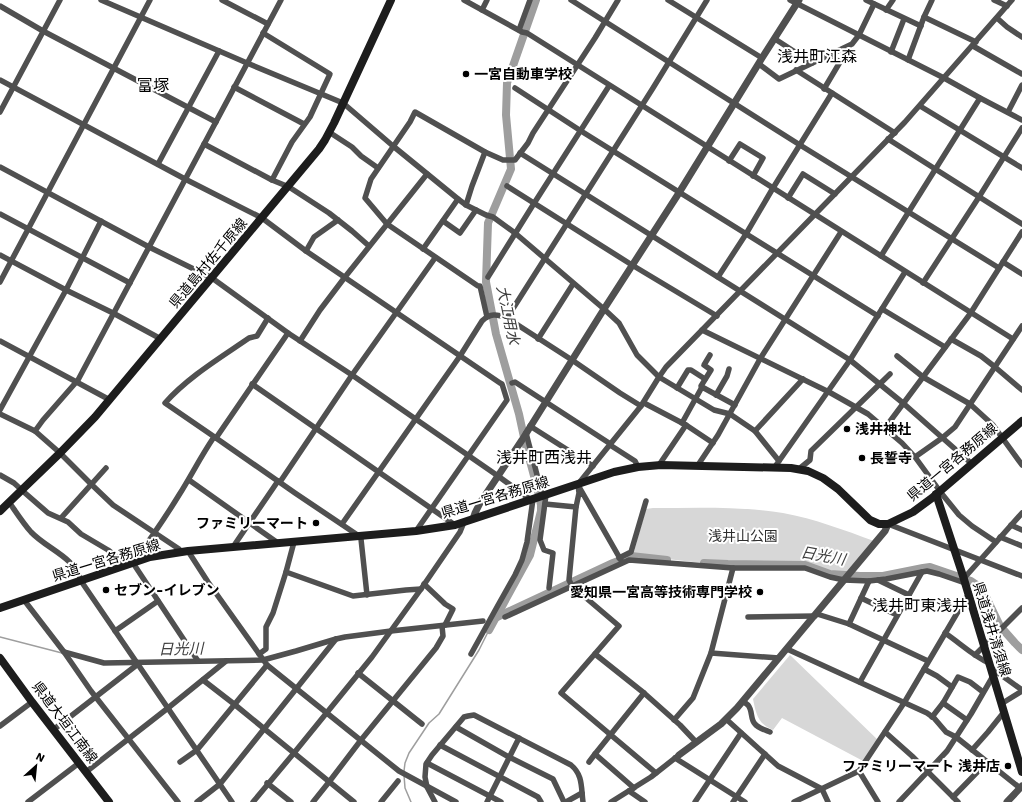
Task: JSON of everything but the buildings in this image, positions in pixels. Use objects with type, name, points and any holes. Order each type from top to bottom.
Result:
[{"type":"main road","name":"県道島村佐千原線","points":[[0,511],[80,434],[110,400],[319,149],[330,132],[389,1]]},
{"type":"main road","name":"県道一宮各務原線","points":[[0,608],[150,557],[185,551],[416,531],[455,525],[614,472],[638,467],[659,465],[800,469],[816,474],[830,483],[870,520],[879,524],[888,524],[913,512],[932,498],[1022,421]]},
{"type":"main road","name":"県道浅井清須線","points":[[938,492],[1022,772]]},
{"type":"main road","name":"県道大垣江南線","points":[[0,658],[109,802]]},
{"type":"street","points":[[0,112],[60,0]]},
{"type":"street","points":[[101,0],[247,63],[343,102],[393,146],[458,199],[466,205],[493,217],[515,233],[604,309],[619,323],[636,355],[659,377],[714,410],[730,414],[755,431],[779,460]]},
{"type":"street","points":[[0,282],[150,0]]},
{"type":"street","points":[[222,0],[268,24]]},
{"type":"street","points":[[35,431],[77,381],[281,0]]},
{"type":"street","points":[[464,0],[577,65],[1013,339]]},
{"type":"street","points":[[482,10],[487,0]]},
{"type":"street","points":[[522,32],[530,0]]},
{"type":"street","points":[[571,0],[668,63],[999,268]]},
{"type":"street","points":[[487,317],[480,286],[435,258],[387,224],[365,198],[371,179],[410,122],[415,112],[485,152],[506,161],[514,160],[528,143],[618,0]]},
{"type":"street","points":[[668,0],[761,61],[779,79],[852,44],[859,35],[874,4]]},
{"type":"street","points":[[507,318],[707,0]]},
{"type":"street","points":[[790,0],[798,2],[1022,120]]},
{"type":"street","points":[[866,0],[921,26]]},
{"type":"street","points":[[886,10],[893,0]]},
{"type":"street","points":[[908,60],[932,0]]},
{"type":"street","points":[[994,0],[1007,6]]},
{"type":"street","points":[[656,773],[561,693],[619,626],[572,586],[569,580],[576,507],[579,493],[578,485],[642,404],[659,377],[673,360],[741,292],[920,106],[1012,0]]},
{"type":"street","points":[[473,519],[480,503],[652,236],[706,147],[798,2]]},
{"type":"street","points":[[0,6],[44,31],[216,122]]},
{"type":"street","points":[[924,17],[974,44],[1022,74]]},
{"type":"street","points":[[997,18],[1022,37]]},
{"type":"street","points":[[891,52],[904,19]]},
{"type":"street","points":[[263,33],[330,74],[310,117],[292,142],[272,180]]},
{"type":"street","points":[[775,39],[812,63]]},
{"type":"street","points":[[158,164],[219,51]]},
{"type":"street","points":[[824,89],[840,62],[829,56]]},
{"type":"street","points":[[796,70],[894,133]]},
{"type":"street","points":[[0,80],[185,179],[262,218],[306,251],[502,384],[507,400],[416,531]]},
{"type":"street","points":[[1008,112],[1022,85]]},
{"type":"street","points":[[488,277],[609,86]]},
{"type":"street","points":[[234,87],[304,124]]},
{"type":"street","points":[[515,88],[581,131],[878,316]]},
{"type":"street","points":[[718,277],[832,94]]},
{"type":"street","points":[[880,256],[980,98]]},
{"type":"street","points":[[920,106],[1022,168]]},
{"type":"street","points":[[924,283],[1022,128]]},
{"type":"street","points":[[330,132],[378,168]]},
{"type":"street","points":[[888,139],[1022,224]]},
{"type":"street","points":[[204,144],[288,187],[338,220],[369,246]]},
{"type":"street","points":[[729,161],[740,144],[757,154],[763,158],[753,176]]},
{"type":"street","points":[[466,205],[485,152]]},
{"type":"street","points":[[520,153],[850,360],[903,403],[972,464]]},
{"type":"street","points":[[0,167],[149,247],[212,278],[288,333],[352,375],[498,476],[539,498],[576,507]]},
{"type":"street","points":[[300,341],[320,310],[345,277],[427,174]]},
{"type":"street","points":[[788,198],[803,174],[835,194]]},
{"type":"street","points":[[507,186],[716,316]]},
{"type":"street","points":[[423,249],[458,199]]},
{"type":"street","points":[[443,221],[460,233],[476,210]]},
{"type":"street","points":[[0,214],[130,283]]},
{"type":"street","points":[[306,251],[314,237],[338,220]]},
{"type":"street","points":[[0,410],[66,290],[101,221]]},
{"type":"street","points":[[698,465],[730,414],[760,359],[841,232]]},
{"type":"street","points":[[885,428],[971,313],[1022,232]]},
{"type":"street","points":[[0,255],[161,339]]},
{"type":"street","points":[[234,547],[352,375],[435,258]]},
{"type":"street","points":[[1003,262],[1022,274]]},
{"type":"street","points":[[774,468],[850,360],[905,272]]},
{"type":"street","points":[[538,338],[573,284]]},
{"type":"street","points":[[882,309],[945,348]]},
{"type":"street","points":[[342,524],[460,356],[482,321],[487,317],[494,315],[507,318],[620,393],[684,424],[713,443]]},
{"type":"street","points":[[268,318],[257,336],[248,338],[193,378],[174,393],[165,403],[360,536],[367,595]]},
{"type":"street","points":[[915,457],[955,427],[1022,326]]},
{"type":"street","points":[[702,330],[828,392],[868,414],[902,443],[915,457],[938,492],[958,515],[972,526],[998,540],[1022,546]]},
{"type":"street","points":[[130,564],[163,521],[189,480],[204,451],[288,333]]},
{"type":"street","points":[[951,340],[981,356],[1022,390]]},
{"type":"street","points":[[0,341],[110,400]]},
{"type":"street","points":[[659,465],[684,424],[695,399],[702,388],[701,386],[711,370],[704,365],[710,355]]},
{"type":"street","points":[[897,356],[923,377],[970,404],[993,425],[1022,465]]},
{"type":"street","points":[[716,395],[727,376],[729,369]]},
{"type":"street","points":[[677,388],[688,370],[691,370],[705,379]]},
{"type":"street","points":[[800,469],[810,460],[811,451],[890,374]]},
{"type":"street","points":[[755,431],[803,380]]},
{"type":"street","points":[[512,383],[515,382],[609,443],[635,461],[638,467]]},
{"type":"street","points":[[252,384],[455,525]]},
{"type":"street","points":[[702,388],[735,405]]},
{"type":"street","points":[[0,414],[35,431],[60,453],[113,505],[178,549],[185,551],[267,665],[401,772],[456,802]]},
{"type":"street","points":[[530,426],[593,466]]},
{"type":"street","points":[[471,654],[515,576],[522,560],[541,490],[526,433]]},
{"type":"street","points":[[61,518],[106,468]]},
{"type":"street","points":[[0,476],[14,483],[48,512],[68,522],[81,534],[130,564],[158,601],[198,661]]},
{"type":"street","points":[[189,480],[278,543]]},
{"type":"street","points":[[578,485],[621,560]]},
{"type":"street","points":[[539,498],[540,540],[544,550],[553,553],[549,588]]},
{"type":"street","points":[[505,617],[572,586],[621,560],[632,552],[646,501]]},
{"type":"street","points":[[9,502],[32,533],[74,566],[81,581],[232,802]]},
{"type":"street","points":[[621,560],[733,568],[805,568],[830,577],[844,580],[869,581],[900,577],[927,571],[964,581],[966,576],[1022,513]]},
{"type":"street","points":[[252,802],[294,753],[391,631],[460,532],[464,522]]},
{"type":"street","points":[[611,802],[656,773],[726,719],[816,615],[885,531],[888,524],[1022,576]]},
{"type":"street","points":[[1011,525],[1022,530]]},
{"type":"street","points":[[259,654],[266,649],[266,627],[273,613],[294,542]]},
{"type":"street","points":[[674,720],[693,698],[711,653],[733,568]]},
{"type":"street","points":[[286,572],[353,596],[423,587],[453,609],[443,626],[443,636],[436,648],[313,802]]},
{"type":"street","points":[[860,682],[922,572]]},
{"type":"street","points":[[878,580],[909,595]]},
{"type":"street","points":[[849,624],[869,581]]},
{"type":"street","points":[[794,802],[859,771],[904,703],[968,596]]},
{"type":"street","points":[[861,598],[897,615]]},
{"type":"street","points":[[24,600],[64,652],[96,698],[178,802]]},
{"type":"street","points":[[115,631],[158,601]]},
{"type":"street","points":[[975,655],[1004,625],[1021,612]]},
{"type":"street","points":[[748,617],[816,615],[849,624],[928,661]]},
{"type":"street","points":[[64,652],[104,663],[263,660],[336,639],[391,631],[482,621]]},
{"type":"street","points":[[945,633],[1022,691],[1003,708],[988,732],[972,750]]},
{"type":"street","points":[[197,802],[220,784],[336,639]]},
{"type":"street","points":[[787,649],[927,713],[946,732],[1021,787],[1007,802]]},
{"type":"street","points":[[711,653],[779,658]]},
{"type":"street","points":[[595,654],[644,692],[696,742]]},
{"type":"street","points":[[86,772],[204,680],[226,661]]},
{"type":"street","points":[[53,730],[96,698],[137,663]]},
{"type":"street","points":[[180,762],[197,750],[267,665]]},
{"type":"street","points":[[924,668],[952,687]]},
{"type":"street","points":[[898,802],[947,751],[983,692],[991,669]]},
{"type":"street","points":[[358,673],[422,724]]},
{"type":"street","points":[[932,717],[943,703],[958,677],[970,682],[983,692]]},
{"type":"street","points":[[204,680],[354,802]]},
{"type":"street","points":[[589,762],[644,692]]},
{"type":"street","points":[[743,701],[749,705],[755,724],[758,727],[770,732]]},
{"type":"street","points":[[0,726],[32,702]]},
{"type":"street","points":[[943,703],[967,720]]},
{"type":"street","points":[[435,802],[427,787],[425,777],[427,763],[464,717],[474,715],[571,765],[577,770],[580,776],[583,802]]},
{"type":"street","points":[[726,719],[778,766],[822,789],[828,802]]},
{"type":"street","points":[[456,727],[509,758],[552,779],[565,802],[582,793]]},
{"type":"street","points":[[885,732],[912,756],[958,802]]},
{"type":"street","points":[[695,802],[741,733]]},
{"type":"street","points":[[487,802],[519,738]]},
{"type":"street","points":[[440,745],[538,797],[541,802]]},
{"type":"street","points":[[595,754],[645,802]]},
{"type":"street","points":[[733,802],[765,754]]},
{"type":"street","points":[[677,757],[744,802]]},
{"type":"street","points":[[953,797],[987,762]]},
{"type":"street","points":[[28,802],[79,763]]},
{"type":"street","points":[[427,763],[501,802]]},
{"type":"street","points":[[859,771],[878,802]]},
{"type":"street","points":[[382,802],[398,781]]},
{"type":"street","points":[[267,783],[291,802]]},
{"type":"green space","name":"浅井山公園","points":[[735,508],[783,513],[818,522],[874,541],[848,572],[833,571],[805,564],[693,562],[633,555],[646,509]]},
{"type":"green space","points":[[790,655],[879,741],[865,762],[782,718],[773,730],[764,725],[758,718],[753,699]]},
{"type":"waterway","name":"大江用水","points":[[489,630],[530,555],[541,511],[538,491],[519,414],[496,334],[486,282],[488,223],[511,169],[506,115],[507,83],[536,0]]},
{"type":"waterway","name":"日光川","points":[[497,617],[631,556],[667,560]]},
{"type":"waterway","name":"日光川","points":[[704,563],[805,565],[830,574],[860,576],[883,576],[930,567],[971,581],[980,587],[1000,626],[1022,650]]},
{"type":"waterway","points":[[404,771],[409,753],[429,723],[439,714],[479,650],[489,630],[487,629]]},
{"type":"waterway","name":"日光川","points":[[0,637],[62,653]]},
{"type":"waterway","points":[[404,775],[405,788],[411,802]]},
{"type":"place","name":"一宮自動車学校","points":[[466,74]]},
{"type":"place","name":"浅井神社","points":[[847,429]]},
{"type":"place","name":"長誓寺","points":[[862,458]]},
{"type":"place","name":"ファミリーマート","points":[[316,523]]},
{"type":"place","name":"セブン-イレブン","points":[[106,590]]},
{"type":"place","name":"愛知県一宮高等技術専門学校","points":[[760,592]]},
{"type":"place","name":"ファミリーマート 浅井店","points":[[1008,766]]},
{"type":"district","name":"浅井町江森","points":[[817,56]]},
{"type":"district","name":"富塚","points":[[153,85]]},
{"type":"district","name":"浅井町西浅井","points":[[544,457]]},
{"type":"district","name":"浅井町東浅井","points":[[920,605]]}]
